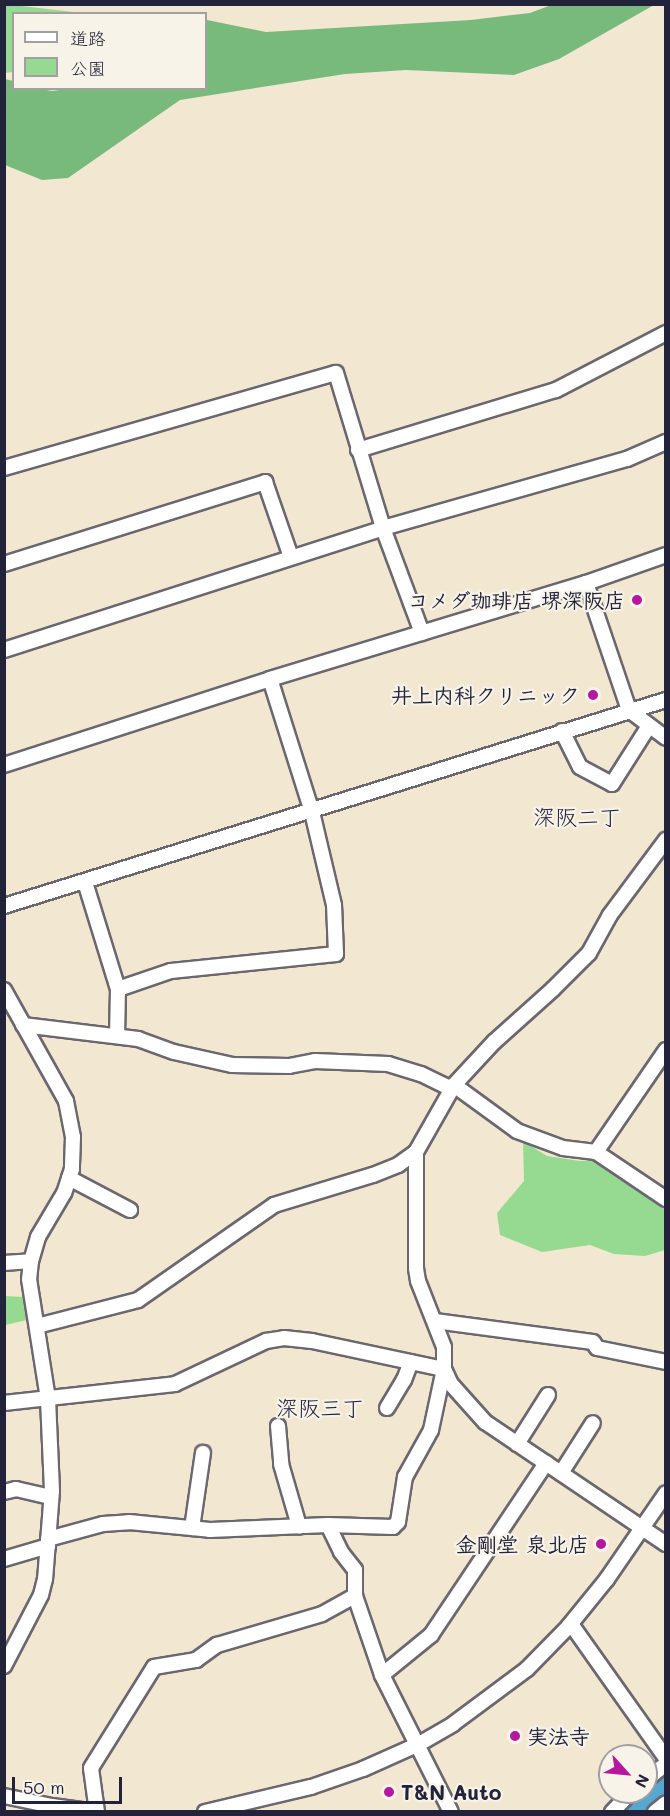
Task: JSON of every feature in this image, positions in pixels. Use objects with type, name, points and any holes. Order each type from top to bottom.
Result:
[{"type":"street","points":[[358,450],[556,390],[666,333]]},
{"type":"street","points":[[4,468],[336,374],[383,528],[422,633]]},
{"type":"street","points":[[4,650],[383,528],[627,459],[666,442]]},
{"type":"street","points":[[4,564],[265,482],[291,557]]},
{"type":"street","points":[[4,765],[270,679],[586,583],[666,555]]},
{"type":"street","points":[[586,583],[629,710],[666,738]]},
{"type":"street","points":[[118,989],[171,971],[336,954],[334,905],[312,812],[270,679]]},
{"type":"street","points":[[4,906],[666,700]]},
{"type":"street","points":[[562,731],[580,767],[612,784],[649,726]]},
{"type":"street","points":[[37,1326],[138,1300],[274,1205],[373,1175],[398,1165],[416,1152],[453,1087],[494,1042],[554,989],[589,953],[610,915],[663,849]]},
{"type":"street","points":[[84,882],[118,989],[117,1036]]},
{"type":"street","points":[[4,990],[15,1017],[66,1101],[71,1116],[72,1148],[69,1178],[64,1193],[38,1237],[31,1261],[29,1279],[48,1399],[51,1497],[48,1542],[41,1595],[4,1666]]},
{"type":"street","points":[[15,1017],[138,1039],[200,1059],[232,1065],[289,1066],[315,1061],[388,1064],[453,1087],[517,1131],[563,1148],[596,1152],[666,1199]]},
{"type":"street","points":[[596,1152],[666,1050]]},
{"type":"street","points":[[4,1559],[103,1524],[129,1522],[237,1530],[328,1525],[384,1529],[393,1527],[398,1522],[405,1477],[431,1430],[444,1369],[444,1347],[418,1281],[416,1268],[416,1152]]},
{"type":"street","points":[[69,1178],[130,1210]]},
{"type":"street","points":[[4,1263],[31,1261]]},
{"type":"street","points":[[435,1321],[593,1342],[597,1348],[666,1362]]},
{"type":"street","points":[[4,1403],[175,1384],[266,1341],[284,1338],[312,1341],[444,1369]]},
{"type":"street","points":[[387,1408],[397,1393],[411,1362]]},
{"type":"street","points":[[444,1369],[451,1384],[468,1406],[485,1422],[666,1544]]},
{"type":"street","points":[[517,1444],[548,1395]]},
{"type":"street","points":[[561,1473],[593,1423]]},
{"type":"street","points":[[278,1426],[281,1464],[299,1526]]},
{"type":"street","points":[[192,1528],[203,1453]]},
{"type":"street","points":[[382,1675],[431,1635],[546,1463]]},
{"type":"street","points":[[4,1492],[16,1489],[51,1497]]},
{"type":"street","points":[[205,1812],[311,1787],[363,1769],[419,1744],[453,1724],[527,1669],[571,1624],[607,1579],[666,1493]]},
{"type":"street","points":[[328,1525],[341,1552],[355,1570],[355,1596],[382,1675],[419,1744],[451,1812]]},
{"type":"street","points":[[4,1796],[97,1812],[91,1768],[154,1667],[196,1660],[217,1645],[322,1614],[355,1596]]},
{"type":"street","points":[[571,1624],[666,1758]]},
{"type":"street","points":[[655,1812],[666,1803]]},
{"type":"green space","points":[[5,4],[73,12],[12,12],[12,72],[5,73]]},
{"type":"green space","points":[[554,4],[654,5],[559,59],[514,75],[406,70],[345,74],[180,100],[68,178],[42,180],[5,165],[5,79],[12,81],[12,90],[207,90],[207,20],[266,32],[471,20],[530,13]]},
{"type":"green space","points":[[523,1141],[547,1156],[580,1161],[595,1160],[665,1208],[665,1250],[645,1256],[614,1254],[590,1245],[542,1252],[500,1235],[497,1213],[524,1181]]},
{"type":"green space","points":[[5,1296],[23,1297],[27,1320],[5,1325]]},
{"type":"waterway","points":[[634,1812],[666,1784]]},
{"type":"place","name":"コメダ珈琲店 堺深阪店","points":[[637,600]]},
{"type":"place","name":"井上内科クリニック","points":[[593,695]]},
{"type":"place","name":"金剛堂 泉北店","points":[[601,1544]]},
{"type":"place","name":"実法寺","points":[[515,1736]]},
{"type":"place","name":"T&N Auto","points":[[389,1792]]},
{"type":"district","name":"深阪二丁","points":[[577,817]]},
{"type":"district","name":"深阪三丁","points":[[320,1408]]}]
